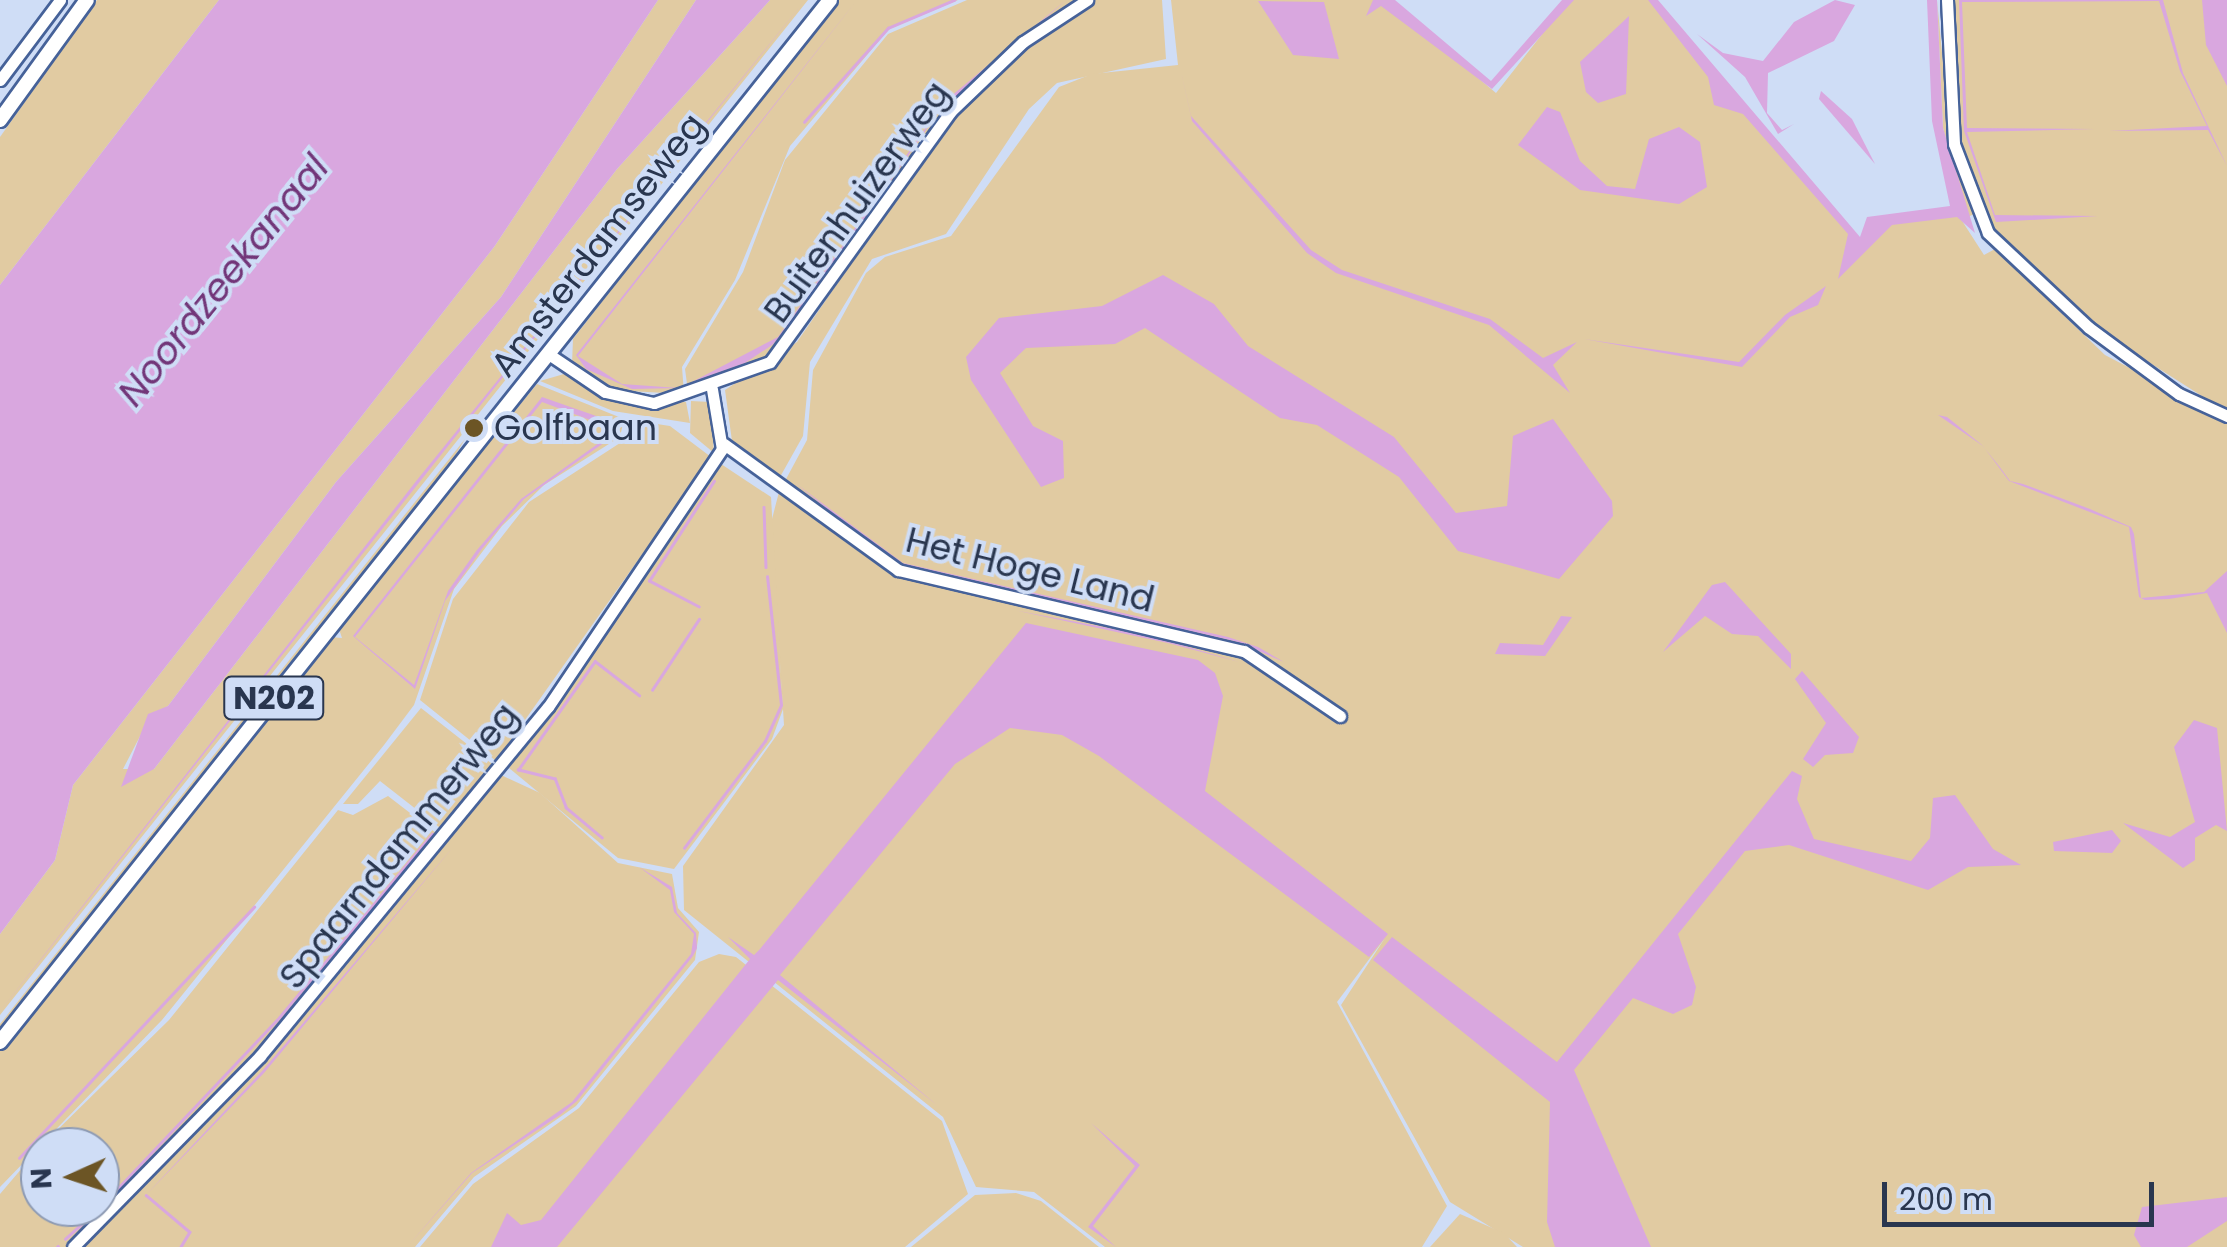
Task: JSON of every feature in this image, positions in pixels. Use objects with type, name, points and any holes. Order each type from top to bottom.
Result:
[{"type":"main road","points":[[0,120],[87,0]]},
{"type":"main road","name":"Amsterdamseweg","points":[[0,1042],[830,0]]},
{"type":"street","points":[[0,80],[60,0]]},
{"type":"street","name":"Buitenhuizerweg","points":[[550,356],[628,400],[666,402],[712,389],[787,347],[950,112],[1024,42],[1087,0]]},
{"type":"street","points":[[1947,0],[1954,144],[1988,233],[2088,327],[2178,394],[2227,416]]},
{"type":"street","points":[[712,389],[724,444]]},
{"type":"street","name":"Het Hoge Land","points":[[724,444],[898,570],[1244,651],[1340,716]]},
{"type":"street","name":"Spaarndammerweg","points":[[73,1247],[249,1069],[502,768],[724,444]]},
{"type":"shaded area","points":[[97,0],[219,0],[0,285],[0,137]]},
{"type":"shaded area","points":[[658,0],[696,0],[501,297],[336,482],[168,706],[150,717],[123,769],[154,769],[617,169],[770,0],[808,0],[0,1015],[0,934],[55,860],[73,785],[494,247]]},
{"type":"shaded area","points":[[836,0],[958,0],[889,29],[790,146],[735,280],[682,367],[684,394],[610,390],[572,364],[573,339]]},
{"type":"shaded area","points":[[967,0],[1080,0],[964,92],[768,359],[688,391],[685,369],[743,272],[785,160],[888,34]]},
{"type":"shaded area","points":[[1094,0],[1162,0],[1166,59],[1057,83],[1029,109],[946,234],[872,259],[810,362],[803,436],[780,477],[732,441],[725,390],[797,342],[957,110],[1028,44]]},
{"type":"shaded area","points":[[1171,0],[1385,0],[1496,93],[1569,0],[1652,0],[1859,243],[1881,223],[1957,213],[1984,255],[1995,249],[2105,355],[2227,419],[2227,1247],[1523,1247],[1450,1202],[1341,1005],[1385,938],[1337,1002],[1447,1206],[1422,1247],[1105,1247],[1034,1192],[976,1187],[943,1117],[684,910],[683,866],[784,725],[771,523],[780,488],[897,574],[1233,651],[1319,696],[1251,649],[898,567],[785,481],[807,440],[813,370],[866,273],[885,257],[951,236],[1059,87],[1092,74],[1178,65]]},
{"type":"shaded area","points":[[1937,0],[1950,137],[1974,214],[1968,217],[1943,128]]},
{"type":"shaded area","points":[[1951,0],[2227,0],[2227,412],[2095,328],[1993,233],[1957,140]]},
{"type":"shaded area","points":[[564,374],[621,402],[686,402],[690,423],[613,411],[540,381]]},
{"type":"shaded area","points":[[537,384],[624,419],[620,437],[544,485],[502,526],[454,589],[414,705],[384,745],[162,1020],[58,1127],[20,1127],[20,1166],[0,1187],[0,1051],[330,637],[342,638],[338,626]]},
{"type":"shaded area","points":[[691,401],[710,402],[714,453],[690,433]]},
{"type":"shaded area","points":[[631,420],[670,426],[711,457],[496,761],[420,700],[453,599],[529,502],[620,443]]},
{"type":"shaded area","points":[[465,439],[440,481],[0,1034],[0,1024]]},
{"type":"shaded area","points":[[718,462],[771,497],[783,709],[772,739],[674,869],[618,858],[509,768]]},
{"type":"shaded area","points":[[421,708],[495,766],[444,831],[380,781],[358,804],[343,804]]},
{"type":"shaded area","points":[[501,775],[540,793],[618,863],[672,874],[678,908],[699,932],[695,960],[576,1106],[474,1177],[415,1247],[79,1247],[98,1227],[120,1227],[120,1205],[271,1050]]},
{"type":"shaded area","points":[[388,796],[440,836],[266,1043],[120,1193],[120,1127],[60,1127],[169,1020],[338,810],[353,815]]},
{"type":"shaded area","points":[[719,954],[736,957],[942,1121],[968,1194],[905,1247],[420,1247],[473,1184],[579,1108],[699,962]]},
{"type":"shaded area","points":[[20,1170],[20,1227],[87,1227],[67,1247],[0,1247],[0,1194]]},
{"type":"shaded area","points":[[1016,1193],[1041,1201],[1099,1247],[911,1247],[975,1195]]},
{"type":"shaded area","points":[[1460,1214],[1504,1233],[1517,1247],[1430,1247]]},
{"type":"water","name":"Noordzeekanaal","points":[[219,0],[658,0],[494,247],[73,785],[55,860],[0,934],[0,285]]},
{"type":"water","points":[[696,0],[770,0],[617,169],[154,769],[121,787],[148,714],[168,706],[336,482],[501,297]]},
{"type":"water","points":[[805,0],[464,426],[0,1011],[417,480]]},
{"type":"water","points":[[857,0],[578,356],[622,384],[679,388],[632,389],[586,369],[576,355]]},
{"type":"water","points":[[1066,0],[937,114],[787,330],[745,363],[690,383],[778,337],[944,102]]},
{"type":"water","points":[[1373,0],[1395,0],[1491,81],[1562,0],[1574,0],[1492,89],[1381,6],[1366,16]]},
{"type":"water","points":[[1648,0],[1658,0],[1860,237],[1867,217],[1950,206],[1932,121],[1927,0],[1937,0],[1943,128],[1975,233],[1957,217],[1892,225],[1838,279],[1848,234],[1743,114],[1714,105],[1708,77]]},
{"type":"water","points":[[1835,0],[1855,5],[1834,41],[1768,73],[1767,113],[1782,130],[1794,124],[1778,134],[1745,77],[1697,34],[1723,53],[1763,61],[1794,22]]},
{"type":"water","points":[[1959,0],[2163,0],[2183,73],[2227,166],[2208,130],[2109,131],[2207,126],[2180,71],[2159,1],[1962,2],[1967,128],[2095,129],[1967,132],[1995,215],[2098,216],[1996,222],[1964,131]]},
{"type":"water","points":[[2202,0],[2227,0],[2227,86],[2206,45]]},
{"type":"water","points":[[1258,1],[1324,2],[1339,59],[1293,55]]},
{"type":"water","points":[[1629,16],[1626,94],[1598,103],[1586,92],[1580,62]]},
{"type":"water","points":[[1178,58],[1191,116],[1311,250],[1342,270],[1490,319],[1543,358],[1577,342],[1553,365],[1570,393],[1489,325],[1336,273],[1307,253],[1192,121]]},
{"type":"water","points":[[1821,91],[1852,119],[1875,164],[1819,99]]},
{"type":"water","points":[[1547,107],[1560,112],[1580,161],[1607,186],[1635,189],[1649,139],[1679,127],[1700,142],[1707,187],[1679,204],[1580,190],[1518,145]]},
{"type":"water","points":[[1163,275],[1214,304],[1248,346],[1394,437],[1456,513],[1507,506],[1513,436],[1553,419],[1612,501],[1613,516],[1559,579],[1458,551],[1399,477],[1317,425],[1280,418],[1145,328],[1115,344],[1026,348],[1000,373],[1033,426],[1063,441],[1064,478],[1041,487],[971,380],[966,357],[999,318],[1102,306]]},
{"type":"water","points":[[1826,286],[1818,305],[1790,317],[1742,367],[1584,339],[1739,362],[1785,315]]},
{"type":"water","points":[[542,397],[619,424],[618,433],[524,499],[481,550],[445,601],[415,689],[353,636]],"holes":[[[542,402],[617,430],[521,499],[477,550],[448,591],[414,685],[355,637]]]},
{"type":"water","points":[[1938,415],[1947,417],[1983,446]]},
{"type":"water","points":[[1985,449],[2010,481],[2131,527],[2141,598],[2129,527],[2009,481]]},
{"type":"water","points":[[795,483],[903,563],[1228,637],[1258,647],[1284,662],[1238,642],[910,567],[881,552]]},
{"type":"water","points":[[2227,571],[2227,633],[2207,593],[2169,599],[2141,598],[2204,592]]},
{"type":"water","points":[[1725,582],[1791,654],[1791,669],[1758,636],[1732,634],[1705,616],[1663,652],[1712,585]]},
{"type":"water","points":[[1014,610],[1151,636],[1239,662],[1168,643]]},
{"type":"water","points":[[1561,616],[1572,617],[1545,656],[1495,654],[1500,643],[1543,645]]},
{"type":"water","points":[[1026,623],[1198,660],[1215,673],[1223,696],[1205,791],[1388,934],[1369,957],[1099,756],[1062,735],[1010,728],[955,764],[780,975],[937,1105],[778,980],[557,1247],[491,1247],[507,1213],[521,1225],[541,1220],[750,959],[728,937],[754,955],[760,949]]},
{"type":"water","points":[[1802,671],[1859,737],[1853,753],[1825,755],[1813,767],[1803,759],[1826,723],[1795,679]]},
{"type":"water","points":[[2194,720],[2217,728],[2227,831],[2216,825],[2195,838],[2195,860],[2183,868],[2123,823],[2170,837],[2195,822],[2174,747]]},
{"type":"water","points":[[1792,771],[1802,776],[1797,799],[1814,839],[1911,861],[1930,838],[1933,798],[1955,795],[1993,849],[2021,865],[1968,867],[1928,890],[1789,845],[1745,851],[1678,934],[1696,987],[1692,1005],[1673,1014],[1633,998],[1574,1070],[1651,1247],[1555,1247],[1547,1222],[1550,1102],[1373,960],[1392,937],[1557,1062]]},
{"type":"water","points":[[2112,830],[2121,841],[2112,853],[2054,851],[2053,842]]},
{"type":"water","points":[[454,846],[264,1073],[146,1195],[263,1070]]},
{"type":"water","points":[[639,867],[672,887],[677,913],[696,933],[693,956],[577,1101],[472,1173],[407,1247],[471,1173],[572,1102],[691,954],[694,934],[674,912],[670,890]]},
{"type":"water","points":[[1091,1123],[1140,1165],[1093,1226],[1116,1247],[1088,1227],[1135,1166]]},
{"type":"water","points":[[2227,1197],[2227,1221],[2187,1247],[2141,1247],[2134,1235],[2142,1207]]},
{"type":"waterway","points":[[804,122],[888,28],[954,0]]},
{"type":"waterway","points":[[699,607],[649,581],[714,481]]},
{"type":"waterway","points":[[764,507],[766,567]]},
{"type":"waterway","points":[[684,848],[765,741],[781,705],[767,577]]},
{"type":"waterway","points":[[652,690],[699,619]]},
{"type":"waterway","points":[[602,838],[566,808],[555,779],[518,770],[595,661],[639,695]]},
{"type":"waterway","points":[[120,1186],[277,1020],[432,834]]},
{"type":"waterway","points":[[19,1158],[254,907]]},
{"type":"waterway","points":[[146,1195],[190,1232],[181,1247]]},
{"type":"waterway","points":[[65,1239],[78,1227]]},
{"type":"place","name":"Golfbaan","points":[[474,428]]}]
